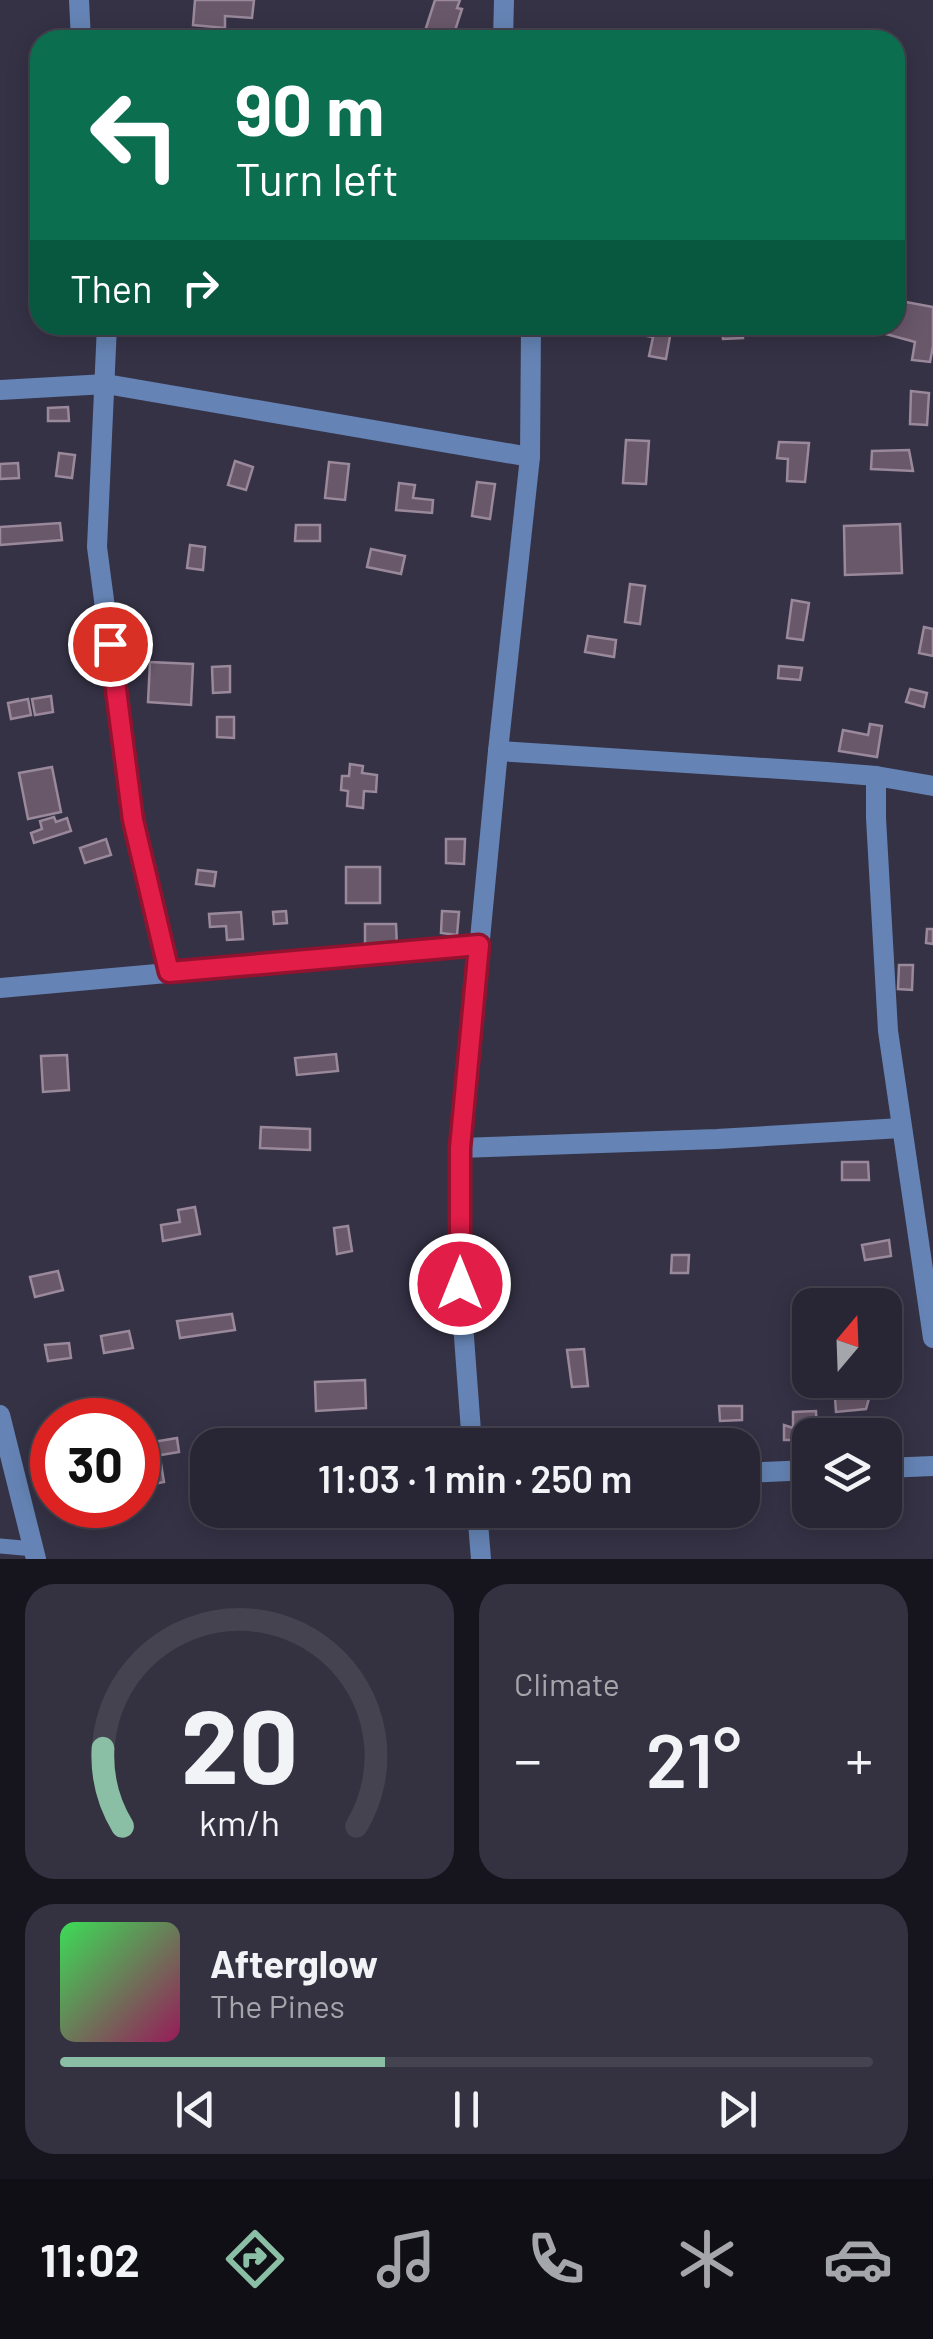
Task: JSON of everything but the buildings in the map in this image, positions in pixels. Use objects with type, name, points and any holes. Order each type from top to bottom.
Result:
[{"type":"street","points":[[79,0],[80,30]]},
{"type":"street","points":[[503,30],[504,0]]},
{"type":"street","points":[[107,335],[97,548],[133,820],[169,972]]},
{"type":"street","points":[[471,1428],[460,1284],[460,1148],[530,457],[531,335]]},
{"type":"street","points":[[0,390],[106,384],[530,457]]},
{"type":"street","points":[[498,751],[876,776],[933,786]]},
{"type":"street","points":[[876,776],[888,1031],[933,1338]]},
{"type":"street","points":[[0,988],[479,945]]},
{"type":"street","points":[[460,1148],[717,1140],[901,1128]]},
{"type":"street","points":[[0,1415],[35,1554]]},
{"type":"street","points":[[902,1467],[933,1466]]},
{"type":"street","points":[[760,1472],[792,1471]]},
{"type":"street","points":[[478,1528],[481,1559]]},
{"type":"lane","points":[[0,1546],[35,1554]]},
{"type":"route","points":[[110,644],[133,820],[169,972],[479,945],[460,1148],[460,1284]]}]
